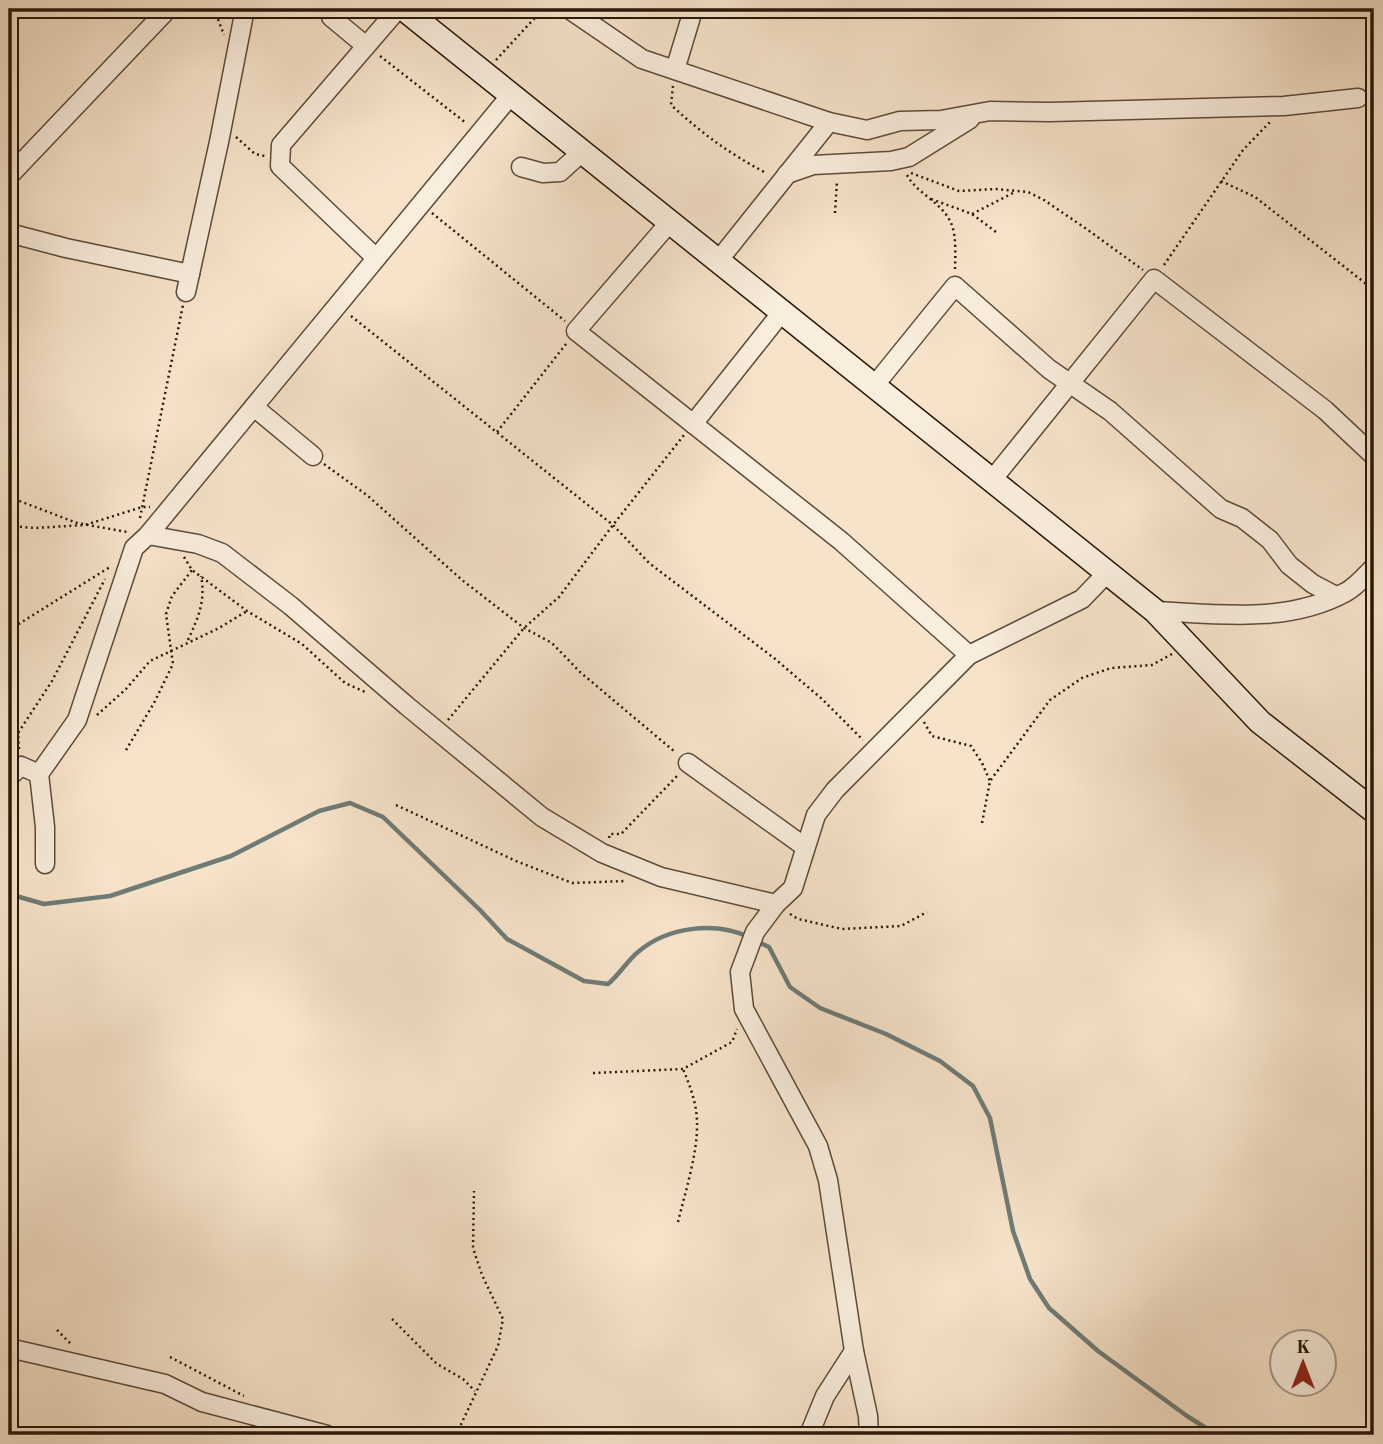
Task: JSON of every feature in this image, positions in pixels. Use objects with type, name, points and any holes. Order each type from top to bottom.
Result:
[{"type":"street","points":[[9,176],[168,9]]},
{"type":"street","points":[[186,292],[245,9]]},
{"type":"street","points":[[376,258],[280,166],[281,145],[398,9]]},
{"type":"street","points":[[404,9],[1155,611],[1260,722],[1374,811]]},
{"type":"street","points":[[569,9],[642,59],[829,122],[867,130],[900,121],[941,120],[990,111],[1284,106],[1358,98]]},
{"type":"street","points":[[675,70],[691,17],[689,9]]},
{"type":"street","points":[[331,17],[366,46]]},
{"type":"street","points":[[45,864],[45,827],[39,774],[77,720],[134,548],[148,535],[512,95]]},
{"type":"street","points":[[784,178],[813,165],[909,158],[978,114]]},
{"type":"street","points":[[718,261],[829,122]]},
{"type":"street","points":[[521,167],[543,173],[560,172],[582,152]]},
{"type":"street","points":[[670,222],[576,331],[841,541],[969,656]]},
{"type":"street","points":[[9,233],[190,274]]},
{"type":"street","points":[[992,480],[1154,279],[1325,410],[1374,456]]},
{"type":"street","points":[[874,386],[956,286],[1049,369],[1110,411],[1221,509],[1242,518],[1270,540],[1289,565],[1313,584],[1336,596]]},
{"type":"street","points":[[693,424],[782,312]]},
{"type":"street","points":[[254,407],[313,456]]},
{"type":"street","points":[[148,535],[198,544],[222,553],[291,606],[542,817],[602,853],[661,877],[776,904]]},
{"type":"street","points":[[1155,611],[1252,615],[1309,608],[1348,592],[1374,567]]},
{"type":"street","points":[[869,1435],[869,1416],[854,1351],[828,1180],[818,1146],[744,1009],[740,972],[752,940],[776,904],[793,888],[816,815],[835,790],[969,656],[1083,599],[1107,573]]},
{"type":"street","points":[[688,764],[806,847]]},
{"type":"street","points":[[15,771],[39,774]]},
{"type":"street","points":[[9,1348],[164,1384],[202,1402],[327,1435]]},
{"type":"street","points":[[809,1435],[825,1396],[854,1351]]},
{"type":"path","points":[[484,73],[544,9]]},
{"type":"path","points":[[366,46],[480,134]]},
{"type":"path","points":[[675,70],[671,105],[730,154],[784,178]]},
{"type":"path","points":[[956,286],[951,223],[939,207],[912,185],[904,169],[959,191],[1028,192],[1044,200],[1154,279],[1243,150],[1284,106]]},
{"type":"path","points":[[222,126],[255,154],[280,158]]},
{"type":"path","points":[[835,213],[838,164]]},
{"type":"path","points":[[1221,181],[1255,197],[1374,290]]},
{"type":"path","points":[[972,214],[1015,191]]},
{"type":"path","points":[[928,198],[972,214],[996,232]]},
{"type":"path","points":[[421,204],[576,331],[497,432]]},
{"type":"path","points":[[9,526],[35,528],[85,525],[142,507],[186,292]]},
{"type":"path","points":[[338,305],[613,525],[649,563],[774,658],[813,691],[873,750]]},
{"type":"path","points":[[438,732],[524,628],[559,597],[693,424]]},
{"type":"path","points":[[313,456],[368,496],[462,580],[524,628],[552,643],[580,672],[632,713],[688,764],[621,834],[610,834],[602,853]]},
{"type":"path","points":[[9,497],[85,525],[148,535]]},
{"type":"path","points":[[173,539],[192,570],[247,611],[302,644],[345,683],[368,693]]},
{"type":"path","points":[[9,630],[112,566],[52,681],[18,733],[15,771]]},
{"type":"path","points":[[126,750],[154,704],[173,664],[166,614],[172,596],[192,570]]},
{"type":"path","points":[[187,642],[200,613],[204,591],[201,576]]},
{"type":"path","points":[[77,720],[95,717],[126,689],[150,661],[219,628],[247,611]]},
{"type":"path","points":[[982,823],[990,782],[1050,700],[1082,678],[1111,668],[1152,665],[1187,645]]},
{"type":"path","points":[[921,702],[925,727],[932,736],[971,746],[990,782]]},
{"type":"path","points":[[396,805],[516,861],[572,883],[626,881]]},
{"type":"path","points":[[776,904],[798,919],[842,929],[901,926],[927,912]]},
{"type":"path","points":[[593,1073],[683,1069],[732,1042],[744,1009]]},
{"type":"path","points":[[678,1222],[691,1166],[697,1123],[692,1092],[683,1069]]},
{"type":"path","points":[[456,1435],[498,1346],[503,1320],[473,1248],[474,1191]]},
{"type":"path","points":[[393,1319],[437,1364],[463,1379],[475,1391]]},
{"type":"path","points":[[170,1357],[242,1394],[257,1417]]},
{"type":"waterway","points":[[9,894],[44,904],[110,896],[231,856],[319,811],[350,803],[383,817],[507,939],[584,981],[608,984],[638,952],[677,932],[721,929],[749,937]]},
{"type":"waterway","points":[[756,941],[769,947],[790,987],[820,1008],[886,1034],[940,1061],[973,1086],[990,1118],[1013,1231],[1030,1279],[1049,1308],[1098,1351],[1217,1435]]}]
